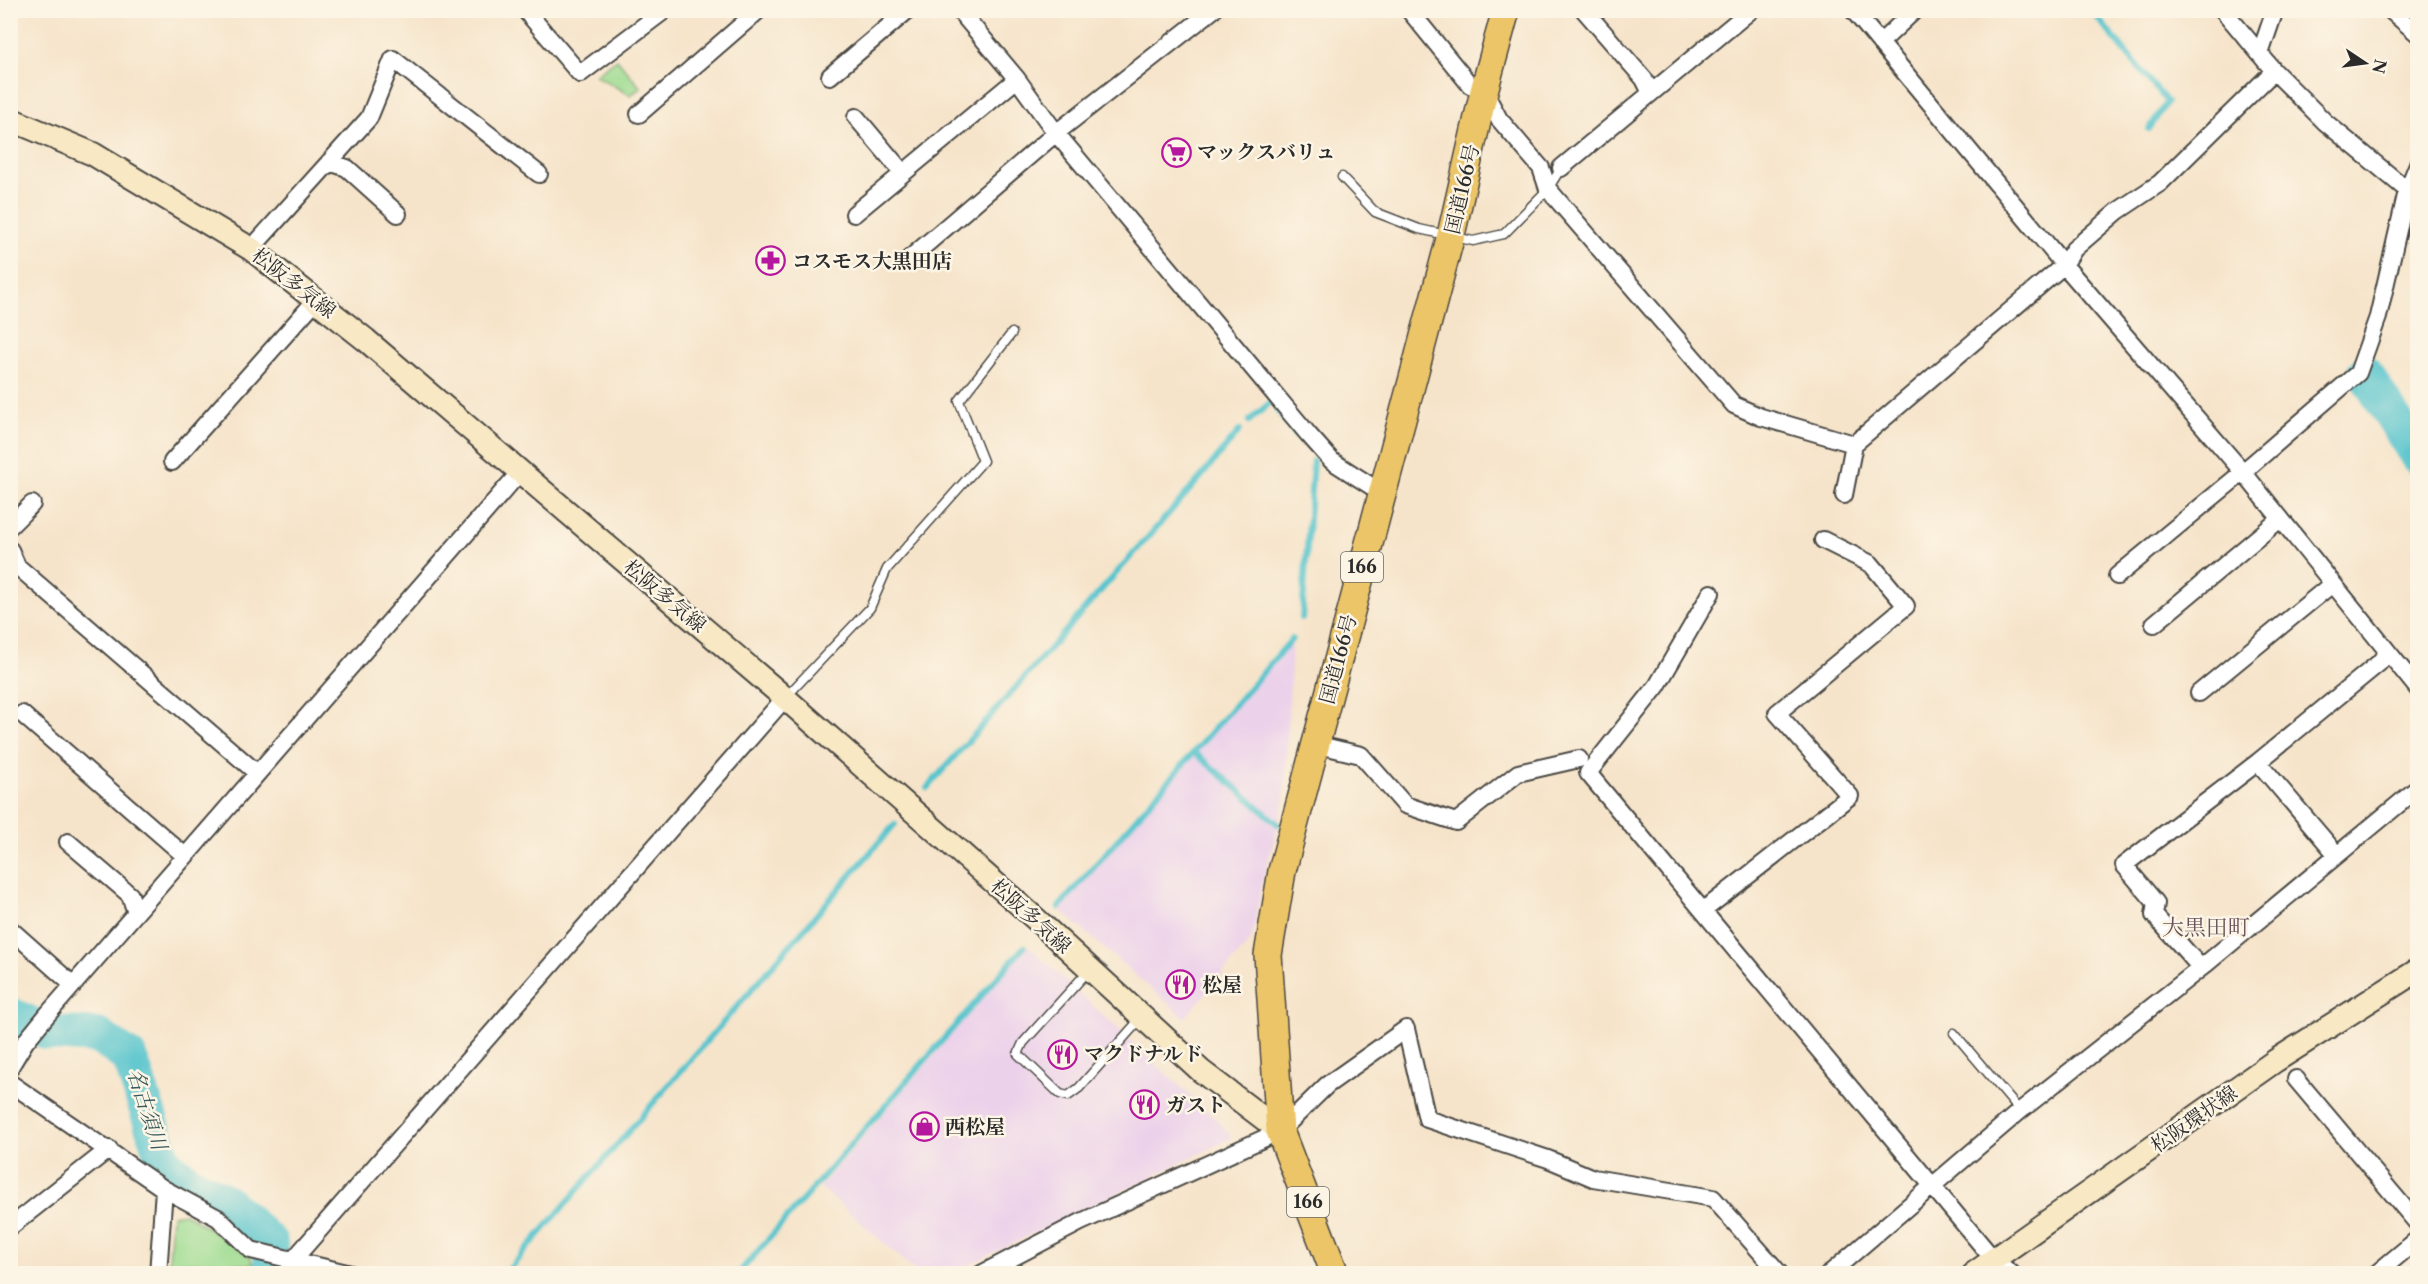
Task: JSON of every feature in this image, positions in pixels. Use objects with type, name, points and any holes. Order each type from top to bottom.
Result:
[{"type":"highway","name":"国道166号","points":[[1335,1274],[1280,1131],[1268,955],[1282,871],[1451,235],[1484,91],[1506,10]]},
{"type":"main road","name":"松阪多気線","points":[[10,119],[93,154],[251,249],[316,300],[366,340],[785,698],[1202,1071],[1280,1131]]},
{"type":"main road","name":"松阪環状線","points":[[1973,1274],[2275,1061],[2418,970]]},
{"type":"street","points":[[525,10],[580,74],[666,10]]},
{"type":"street","points":[[639,114],[759,10]]},
{"type":"street","points":[[830,76],[908,10]]},
{"type":"street","points":[[959,10],[1017,79],[1056,134],[1308,434],[1332,461],[1382,493]]},
{"type":"street","points":[[909,259],[1056,134],[1213,10]]},
{"type":"street","points":[[1409,10],[1470,85],[1484,91],[1499,119],[1541,168],[1548,189],[1734,405],[1761,417],[1854,444]]},
{"type":"street","points":[[1584,10],[1644,79],[1651,93]]},
{"type":"street","points":[[1561,168],[1751,10]]},
{"type":"street","points":[[1853,10],[2064,265],[2242,472],[2418,689]]},
{"type":"street","points":[[1880,43],[1916,10]]},
{"type":"street","points":[[2223,10],[2274,71],[2325,122],[2412,195]]},
{"type":"street","points":[[2260,54],[2275,10]]},
{"type":"street","points":[[2390,10],[2418,34]]},
{"type":"street","points":[[251,249],[369,118],[393,59],[539,174]]},
{"type":"street","points":[[1844,495],[1854,444],[2064,265],[2074,249],[2118,211],[2160,183],[2274,71]]},
{"type":"street","points":[[854,214],[1017,79]]},
{"type":"street","points":[[856,117],[903,173]]},
{"type":"street","points":[[329,162],[346,168],[398,214]]},
{"type":"street","points":[[2116,576],[2358,373],[2378,317],[2412,195],[2418,164]]},
{"type":"street","points":[[172,462],[316,300]]},
{"type":"street","points":[[10,1067],[47,1015],[519,472]]},
{"type":"street","points":[[10,526],[32,504]]},
{"type":"street","points":[[2154,624],[2280,519]]},
{"type":"street","points":[[1704,910],[1850,796],[1776,713],[1906,606],[1871,564],[1823,540]]},
{"type":"street","points":[[10,550],[17,566],[257,773]]},
{"type":"street","points":[[2199,693],[2332,584]]},
{"type":"street","points":[[1711,592],[1657,686],[1588,773],[1994,1260],[2012,1274]]},
{"type":"street","points":[[2201,968],[2154,915],[2156,903],[2124,865],[2258,762],[2379,663],[2387,653]]},
{"type":"street","points":[[290,1264],[785,698]]},
{"type":"street","points":[[22,714],[185,856]]},
{"type":"street","points":[[1315,744],[1361,755],[1405,805],[1456,822],[1518,773],[1579,759]]},
{"type":"street","points":[[2258,762],[2337,855]]},
{"type":"street","points":[[1829,1274],[2020,1111],[2201,968],[2418,788]]},
{"type":"street","points":[[68,842],[130,895],[136,912]]},
{"type":"street","points":[[10,929],[73,985]]},
{"type":"street","points":[[981,1274],[1081,1222],[1280,1131],[1327,1084],[1406,1029],[1427,1119],[1548,1160],[1593,1178],[1713,1198],[1780,1274]]},
{"type":"street","points":[[2296,1079],[2418,1224]]},
{"type":"street","points":[[10,1083],[164,1189],[218,1218],[251,1250],[290,1264],[351,1274]]},
{"type":"street","points":[[10,1227],[109,1149]]},
{"type":"street","points":[[158,1274],[164,1189]]},
{"type":"street","points":[[2376,1274],[2418,1239]]},
{"type":"lane","points":[[1342,177],[1375,212],[1419,229],[1473,241],[1504,234],[1548,189],[1561,168]]},
{"type":"lane","points":[[785,698],[870,608],[887,569],[983,461],[959,401],[1012,333]]},
{"type":"lane","points":[[1090,969],[1023,1043],[1018,1054],[1060,1094],[1068,1096],[1080,1088],[1143,1017]]},
{"type":"lane","points":[[1954,1033],[2020,1111]]},
{"type":"shaded area","points":[[1292,642],[1284,802],[1263,880],[1251,940],[1185,1018],[1059,909]]},
{"type":"shaded area","points":[[1028,946],[1220,1123],[1232,1138],[952,1273],[918,1273],[820,1187]]},
{"type":"green space","points":[[617,59],[641,88],[630,95],[595,75]]},
{"type":"green space","points":[[185,1213],[249,1255],[254,1265],[169,1262],[172,1215]]},
{"type":"waterway","points":[[2091,10],[2167,102],[2149,129]]},
{"type":"waterway","points":[[2365,373],[2418,457]]},
{"type":"waterway","points":[[1249,421],[1271,402]]},
{"type":"waterway","points":[[1277,410],[1297,436]]},
{"type":"waterway","points":[[927,788],[1240,430]]},
{"type":"waterway","points":[[1302,618],[1313,461]]},
{"type":"waterway","points":[[1059,907],[1292,639]]},
{"type":"waterway","points":[[1194,752],[1278,824]]},
{"type":"waterway","points":[[505,1274],[895,824]]},
{"type":"waterway","points":[[738,1274],[1024,947]]},
{"type":"waterway","name":"名古須川","points":[[10,1015],[50,1033],[98,1036],[130,1058],[164,1162],[188,1182],[226,1202],[270,1243],[273,1274]]},
{"type":"place","name":"マックスバリュ","points":[[1176,152]]},
{"type":"place","name":"コスモス大黒田店","points":[[771,261]]},
{"type":"place","name":"松屋","points":[[1181,985]]},
{"type":"place","name":"マクドナルド","points":[[1063,1054]]},
{"type":"place","name":"ガスト","points":[[1145,1105]]},
{"type":"place","name":"西松屋","points":[[924,1127]]},
{"type":"district","name":"大黒田町","points":[[2206,927]]}]
